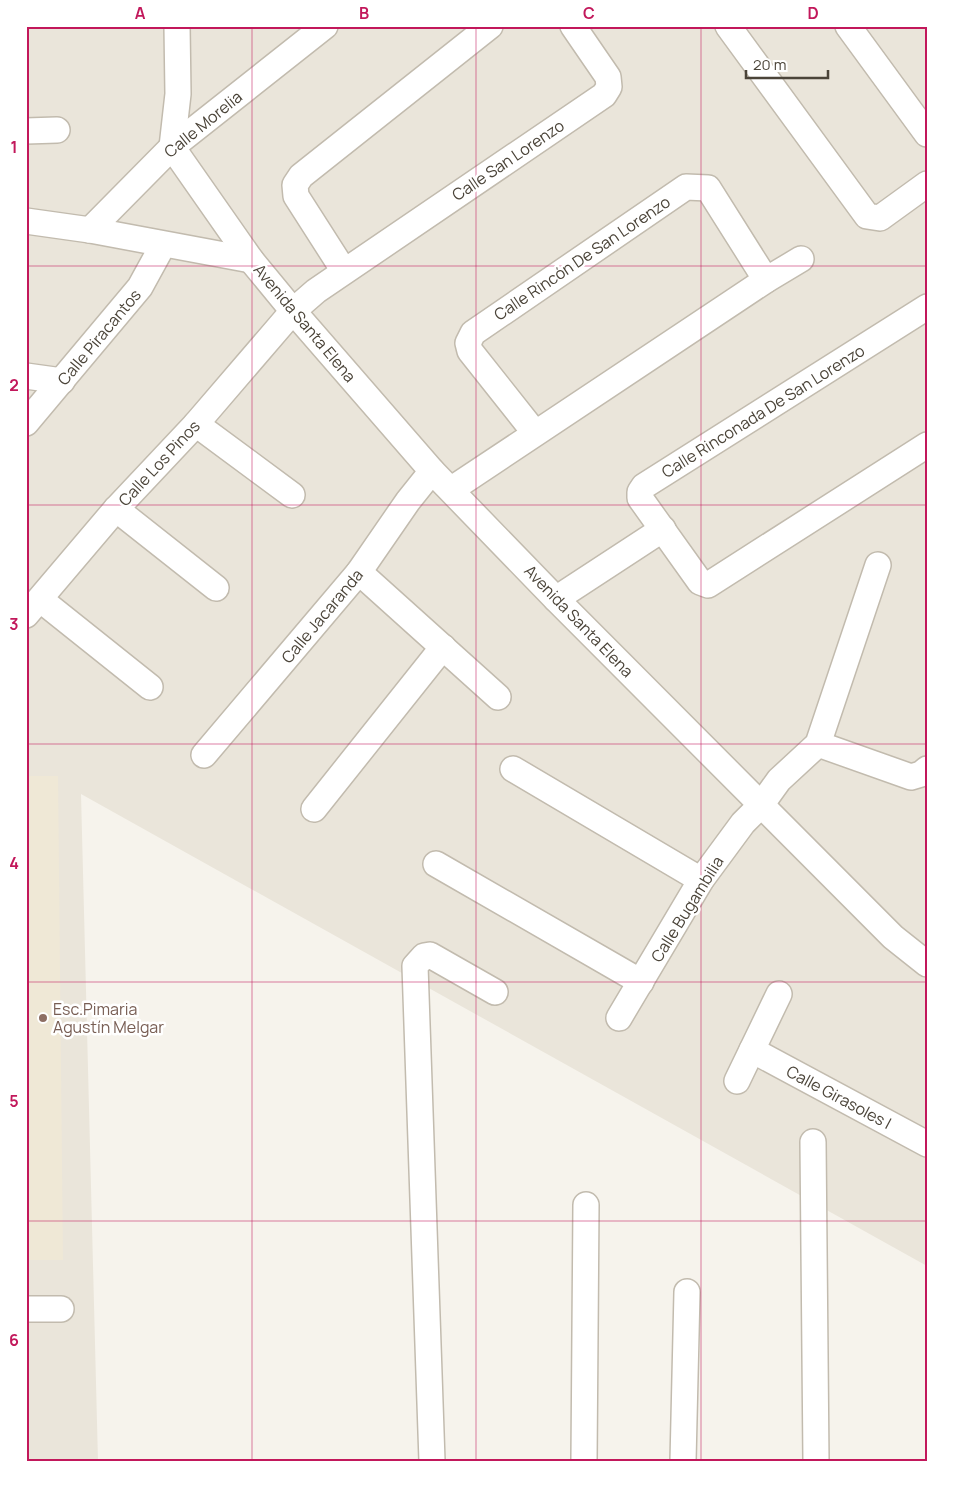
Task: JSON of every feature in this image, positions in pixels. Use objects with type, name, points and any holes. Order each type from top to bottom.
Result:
[{"type":"street","points":[[172,147],[178,94],[177,26]]},
{"type":"street","name":"Calle Morelia","points":[[90,230],[172,147],[325,26]]},
{"type":"street","points":[[344,271],[296,196],[295,185],[301,176],[490,26]]},
{"type":"street","name":"Calle San Lorenzo","points":[[293,311],[316,290],[604,95],[609,87],[608,77],[573,26]]},
{"type":"street","points":[[728,26],[867,216],[880,218],[927,184]]},
{"type":"street","points":[[848,26],[927,134]]},
{"type":"street","points":[[26,131],[57,130]]},
{"type":"street","name":"Avenida Santa Elena","points":[[172,147],[251,260],[432,471],[452,489],[556,599],[893,937],[927,964]]},
{"type":"street","name":"Calle Rincón De San Lorenzo","points":[[535,433],[470,351],[468,343],[473,333],[686,187],[708,188],[766,280]]},
{"type":"street","name":"Avenida Santa Elena","points":[[26,221],[90,230],[251,260]]},
{"type":"street","name":"Calle Piracantos","points":[[26,423],[140,287],[163,245]]},
{"type":"street","points":[[452,489],[766,280],[801,260]]},
{"type":"street","name":"Calle Rinconada De San Lorenzo","points":[[927,308],[644,486],[640,492],[640,498],[700,582],[708,585],[927,444]]},
{"type":"street","name":"Calle Los Pinos","points":[[34,608],[116,509],[196,424],[293,311]]},
{"type":"street","points":[[26,376],[62,381]]},
{"type":"street","points":[[196,424],[292,495]]},
{"type":"street","name":"Calle Jacaranda","points":[[204,755],[360,572],[408,501],[432,471]]},
{"type":"street","points":[[116,509],[216,588]]},
{"type":"street","points":[[556,599],[663,529]]},
{"type":"street","points":[[878,565],[818,744],[911,777],[921,774],[927,769]]},
{"type":"street","points":[[360,572],[498,697]]},
{"type":"street","points":[[34,608],[150,687]]},
{"type":"street","points":[[314,809],[443,647]]},
{"type":"street","name":"Calle Bugambilia","points":[[619,1018],[701,880],[743,823],[761,805],[779,780],[818,744]]},
{"type":"street","points":[[513,769],[701,880]]},
{"type":"street","points":[[436,864],[641,982]]},
{"type":"street","points":[[432,1461],[415,966],[424,956],[430,955],[495,992]]},
{"type":"street","points":[[737,1082],[779,994]]},
{"type":"street","name":"Calle Girasoles I","points":[[752,1050],[927,1144]]},
{"type":"street","points":[[813,1142],[816,1461]]},
{"type":"street","points":[[584,1461],[586,1205]]},
{"type":"street","points":[[683,1461],[687,1292]]},
{"type":"street","points":[[26,1309],[60,1309]]},
{"type":"shaded area","points":[[26,26],[927,26],[927,1266],[81,794],[98,1461],[26,1461]]},
{"type":"shaded area","name":"Esc.Pimaria Agustín Melgar","points":[[26,776],[58,776],[63,1260],[26,1260]]},
{"type":"place","name":"Esc.Pimaria Agustín Melgar","points":[[43,1018]]}]
